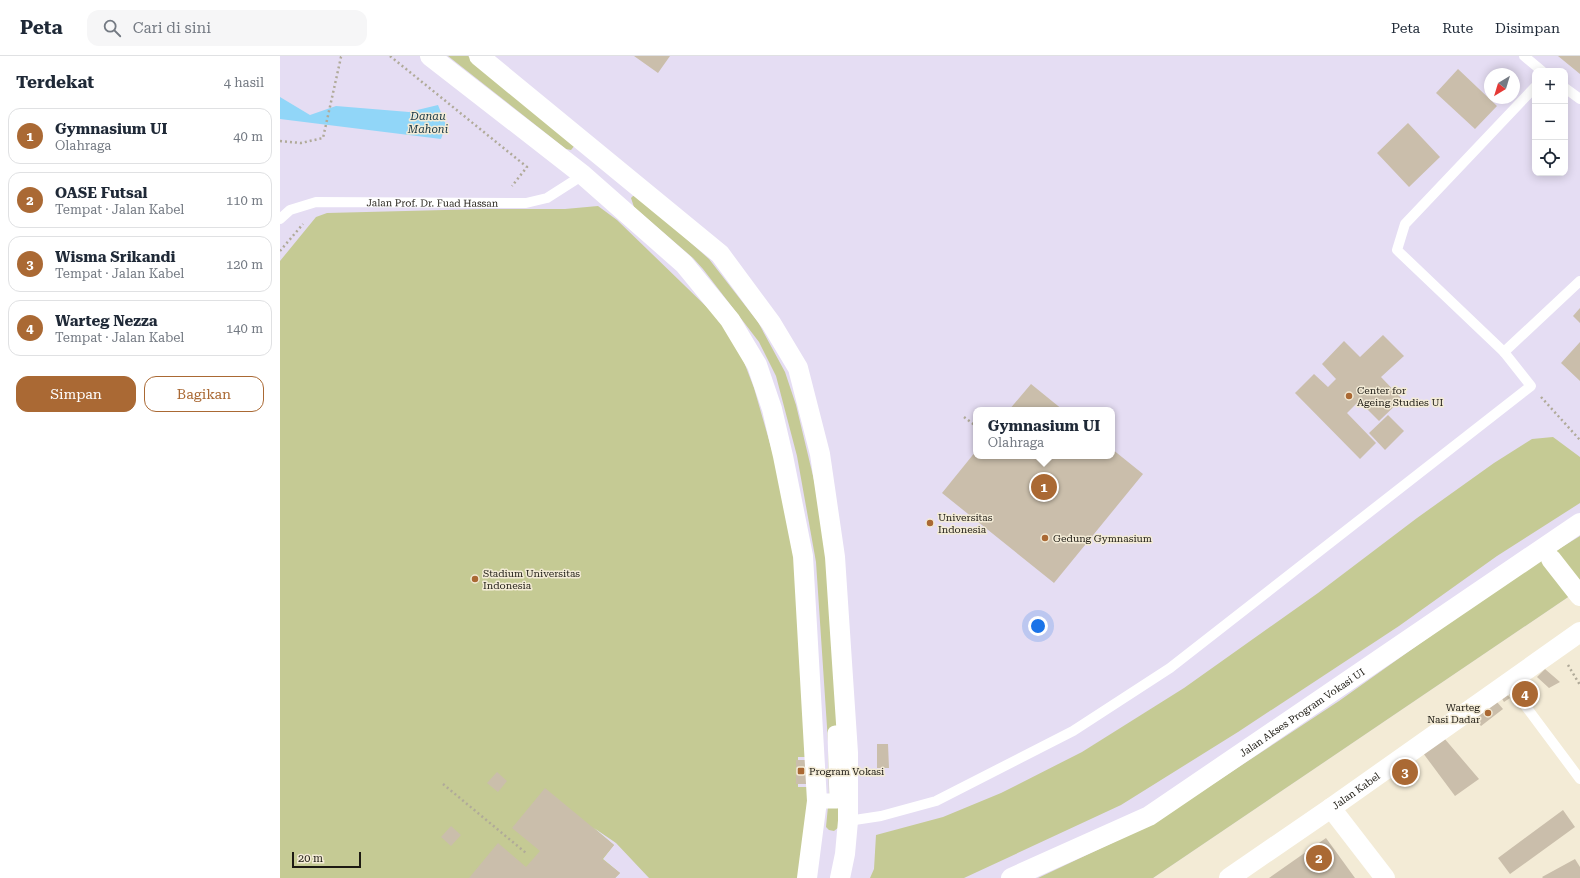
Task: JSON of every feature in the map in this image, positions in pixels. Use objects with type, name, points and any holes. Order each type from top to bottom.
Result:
[{"type":"street","points":[[430,56],[583,175],[684,264],[730,320],[757,365],[772,409],[782,448],[803,556],[817,801],[807,878]]},
{"type":"street","points":[[479,56],[720,254],[771,323],[798,368],[820,454],[835,557],[847,733],[848,821],[845,854],[840,878]]},
{"type":"street","name":"Jalan Akses Program Vokasi UI","points":[[1011,878],[1149,816],[1547,554],[1580,523]]},
{"type":"street","points":[[1547,554],[1580,596]]},
{"type":"street","name":"Jalan Kabel","points":[[1229,878],[1331,808],[1580,632]]},
{"type":"street","points":[[817,801],[837,801],[835,733],[847,733]]},
{"type":"street","points":[[1331,808],[1386,878]]},
{"type":"lane","points":[[1524,56],[1538,68]]},
{"type":"lane","points":[[848,821],[881,816],[936,801],[1073,731],[1170,668],[1531,386],[1504,352],[1397,250],[1405,224],[1532,90]]},
{"type":"lane","points":[[1568,90],[1580,99]]},
{"type":"lane","name":"Jalan Prof. Dr. Fuad Hassan","points":[[280,219],[290,210],[316,202],[526,203],[547,198],[583,175]]},
{"type":"lane","points":[[1504,352],[1580,281]]},
{"type":"lane","points":[[1510,681],[1521,700],[1580,779]]},
{"type":"path","points":[[280,141],[301,143],[323,138],[334,94],[340,57],[342,56]]},
{"type":"path","points":[[390,56],[527,167],[509,190]]},
{"type":"path","points":[[1531,386],[1580,440]]},
{"type":"path","points":[[964,416],[973,424]]},
{"type":"path","points":[[443,784],[526,853]]},
{"type":"shaded area","name":"Universitas Indonesia","points":[[280,56],[1580,56],[1580,589],[1153,878],[280,878]]},
{"type":"green space","points":[[448,56],[468,56],[528,104],[575,145],[571,150],[566,149]]},
{"type":"green space","points":[[637,195],[709,259],[758,322],[785,372],[796,405],[819,501],[828,559],[839,701],[839,827],[834,831],[829,830],[826,827],[829,796],[828,742],[816,562],[797,456],[776,376],[759,342],[703,269],[693,258],[634,207],[631,198]]},
{"type":"green space","points":[[598,206],[617,220],[715,315],[739,349],[754,388],[779,475],[798,576],[810,757],[798,757],[798,787],[811,787],[800,878],[649,878],[616,843],[594,828],[614,845],[603,859],[620,873],[615,878],[280,878],[280,261],[316,217],[327,213],[484,209],[565,209]]},
{"type":"green space","points":[[1553,437],[1580,457],[1580,503],[1497,556],[1399,626],[1238,732],[1121,805],[964,878],[870,878],[874,869],[876,835],[943,817],[1001,793],[1082,752],[1184,688],[1318,593],[1417,518],[1494,463],[1532,439]]},
{"type":"green space","points":[[1580,536],[1580,589],[1153,878],[1038,878],[1146,827],[1339,701],[1515,576]]},
{"type":"water","name":"Danau Mahoni","points":[[280,97],[310,115],[336,106],[409,112],[438,105],[446,125],[441,139],[280,119]]},
{"type":"building","points":[[634,56],[670,56],[658,73]]},
{"type":"building","points":[[1558,56],[1580,56],[1580,74]]},
{"type":"building","points":[[1458,69],[1484,94],[1484,104],[1495,104],[1497,106],[1475,129],[1436,93]]},
{"type":"building","points":[[1408,123],[1440,157],[1409,187],[1377,153]]},
{"type":"building","points":[[1580,308],[1580,323],[1573,316]]},
{"type":"building","name":"Center for Ageing Studies UI","points":[[1383,335],[1404,356],[1381,377],[1402,399],[1379,421],[1359,401],[1347,413],[1376,443],[1360,459],[1295,393],[1314,374],[1328,387],[1336,379],[1322,364],[1344,341],[1360,357]]},
{"type":"building","points":[[1580,342],[1580,381],[1561,363]]},
{"type":"building","points":[[1031,384],[1059,407],[1012,407]]},
{"type":"building","points":[[1388,415],[1404,431],[1385,450],[1369,433]]},
{"type":"building","name":"Gedung Gymnasium","points":[[1115,451],[1143,474],[1054,583],[942,493],[973,455],[973,459],[1115,459]]},
{"type":"building","points":[[1545,669],[1560,682],[1549,688],[1537,677]]},
{"type":"building","points":[[1525,685],[1533,690],[1524,697],[1516,689]]},
{"type":"building","points":[[1507,694],[1510,698],[1504,702],[1501,697]]},
{"type":"building","name":"Warteg Nasi Dadar","points":[[1497,702],[1503,709],[1481,726],[1472,716]]},
{"type":"building","points":[[1444,738],[1479,779],[1455,796],[1423,753]]},
{"type":"building","points":[[877,744],[888,744],[889,768],[877,768]]},
{"type":"building","points":[[796,760],[807,760],[808,784],[796,784]]},
{"type":"building","points":[[1407,766],[1410,774],[1402,777],[1399,769]]},
{"type":"building","points":[[497,772],[507,781],[498,792],[487,783]]},
{"type":"building","points":[[545,788],[614,845],[602,859],[620,873],[615,878],[469,878],[498,843],[526,867],[540,851],[512,828]]},
{"type":"building","points":[[1563,810],[1575,827],[1510,874],[1498,858]]},
{"type":"building","points":[[451,826],[461,835],[451,846],[441,837]]},
{"type":"building","points":[[1326,838],[1355,878],[1269,878]]},
{"type":"building","points":[[1575,859],[1580,867],[1580,878],[1542,877]]},
{"type":"place","name":"Center for Ageing Studies UI","points":[[1349,396]]},
{"type":"place","name":"Gymnasium UI","points":[[1044,487]]},
{"type":"place","name":"Universitas Indonesia","points":[[930,523]]},
{"type":"place","name":"Gedung Gymnasium","points":[[1045,538]]},
{"type":"place","name":"Stadium Universitas Indonesia","points":[[475,579]]},
{"type":"place","name":"Warteg Nezza","points":[[1525,694]]},
{"type":"place","name":"Warteg Nasi Dadar","points":[[1488,713]]},
{"type":"place","name":"Program Vokasi","points":[[801,771]]},
{"type":"place","name":"Wisma Srikandi","points":[[1405,772]]},
{"type":"place","name":"OASE Futsal","points":[[1319,858]]}]
